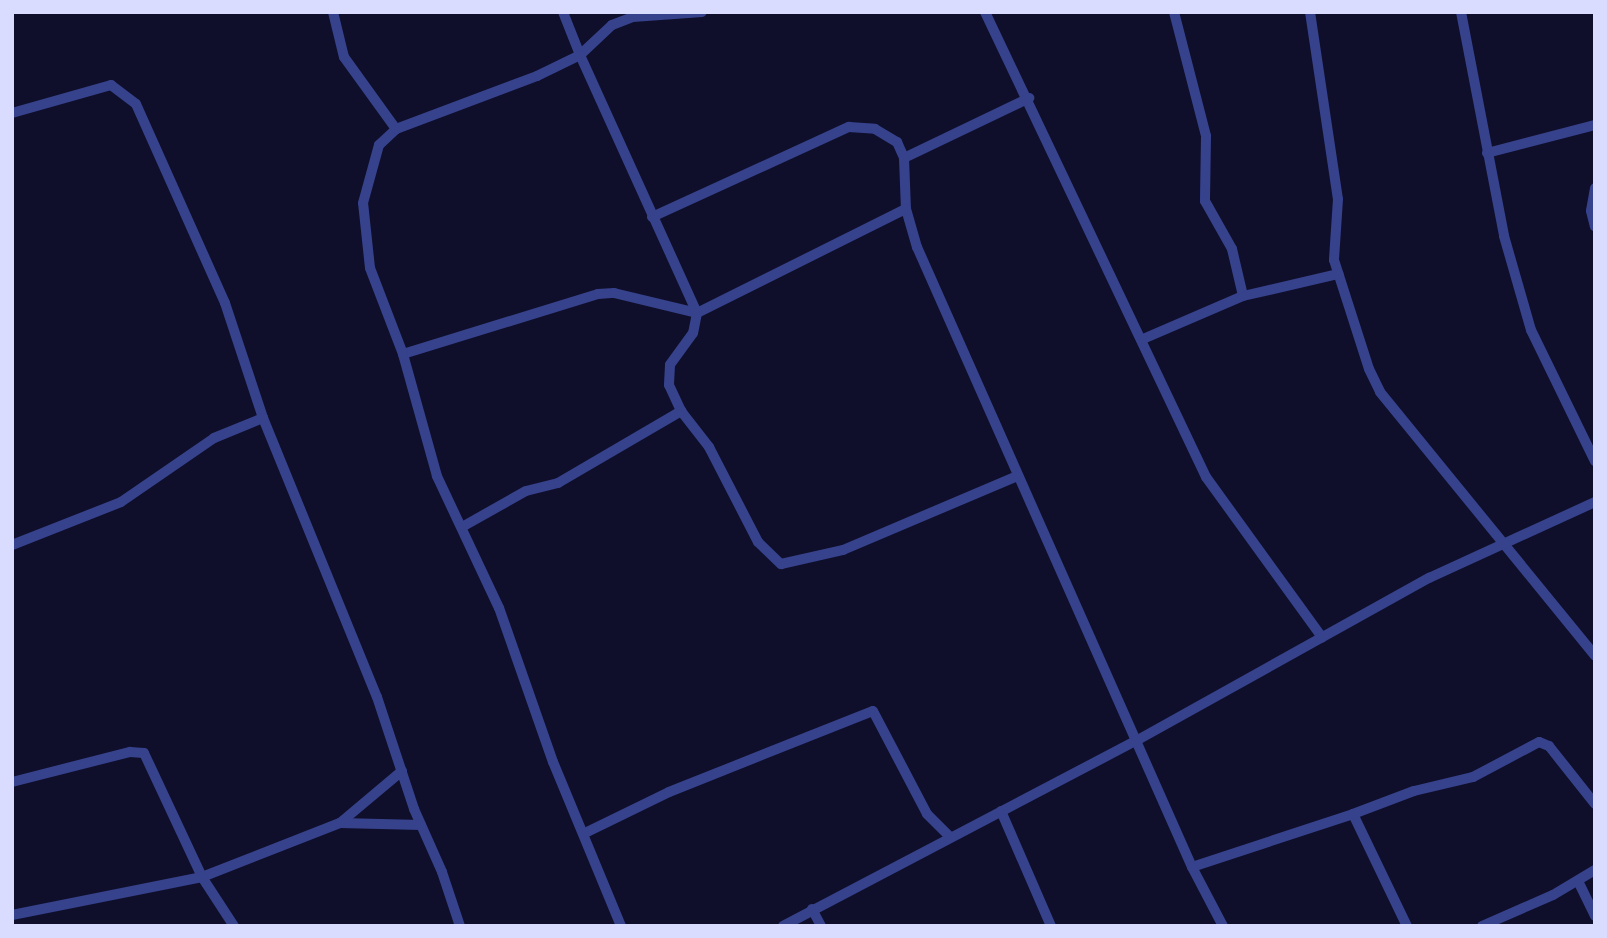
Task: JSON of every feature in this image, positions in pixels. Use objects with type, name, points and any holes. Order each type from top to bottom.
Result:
[{"type":"street","points":[[333,12],[344,57],[396,129]]},
{"type":"street","points":[[563,12],[697,313],[693,333],[670,365],[669,385],[681,411],[700,430],[758,542],[781,564],[843,550],[1017,476]]},
{"type":"street","points":[[621,926],[554,762],[499,608],[438,476],[403,354],[370,268],[363,203],[379,145],[396,129],[537,76],[580,55],[612,25],[633,17],[702,12]]},
{"type":"street","points":[[985,12],[1029,98],[1112,282],[1143,339],[1206,477],[1322,637]]},
{"type":"street","points":[[1174,12],[1206,136],[1205,201],[1232,249],[1242,296]]},
{"type":"street","points":[[1310,12],[1338,200],[1332,242],[1338,274],[1380,392],[1595,656]]},
{"type":"street","points":[[1461,12],[1504,236],[1531,330],[1595,461]]},
{"type":"street","points":[[12,113],[111,85],[136,104],[225,303],[263,418],[377,697],[421,825],[460,926]]},
{"type":"street","points":[[904,158],[1029,98]]},
{"type":"street","points":[[1487,153],[1595,125]]},
{"type":"street","points":[[652,217],[849,127],[865,126],[886,134],[904,158],[906,209],[917,247],[1133,742],[1223,926]]},
{"type":"street","points":[[1595,188],[1591,211],[1595,227]]},
{"type":"street","points":[[403,354],[598,294],[614,293],[697,313],[906,209]]},
{"type":"street","points":[[1143,339],[1242,296],[1338,274]]},
{"type":"street","points":[[462,527],[526,491],[558,483],[681,411]]},
{"type":"street","points":[[12,545],[121,502],[214,438],[263,418]]},
{"type":"street","points":[[783,926],[1133,742],[1322,637],[1502,542],[1595,502]]},
{"type":"street","points":[[585,833],[668,792],[873,711],[927,814],[950,837]]},
{"type":"street","points":[[1192,867],[1414,791],[1473,777],[1539,741],[1549,747],[1595,804]]},
{"type":"street","points":[[12,782],[130,752],[144,753],[202,877],[234,926]]},
{"type":"street","points":[[12,915],[202,877],[340,823],[402,771]]},
{"type":"street","points":[[1001,811],[1051,926]]},
{"type":"street","points":[[1353,814],[1407,926]]},
{"type":"street","points":[[340,823],[421,825]]},
{"type":"street","points":[[1482,926],[1578,881],[1595,870]]},
{"type":"street","points":[[1578,881],[1595,916]]},
{"type":"street","points":[[812,909],[821,926]]}]
